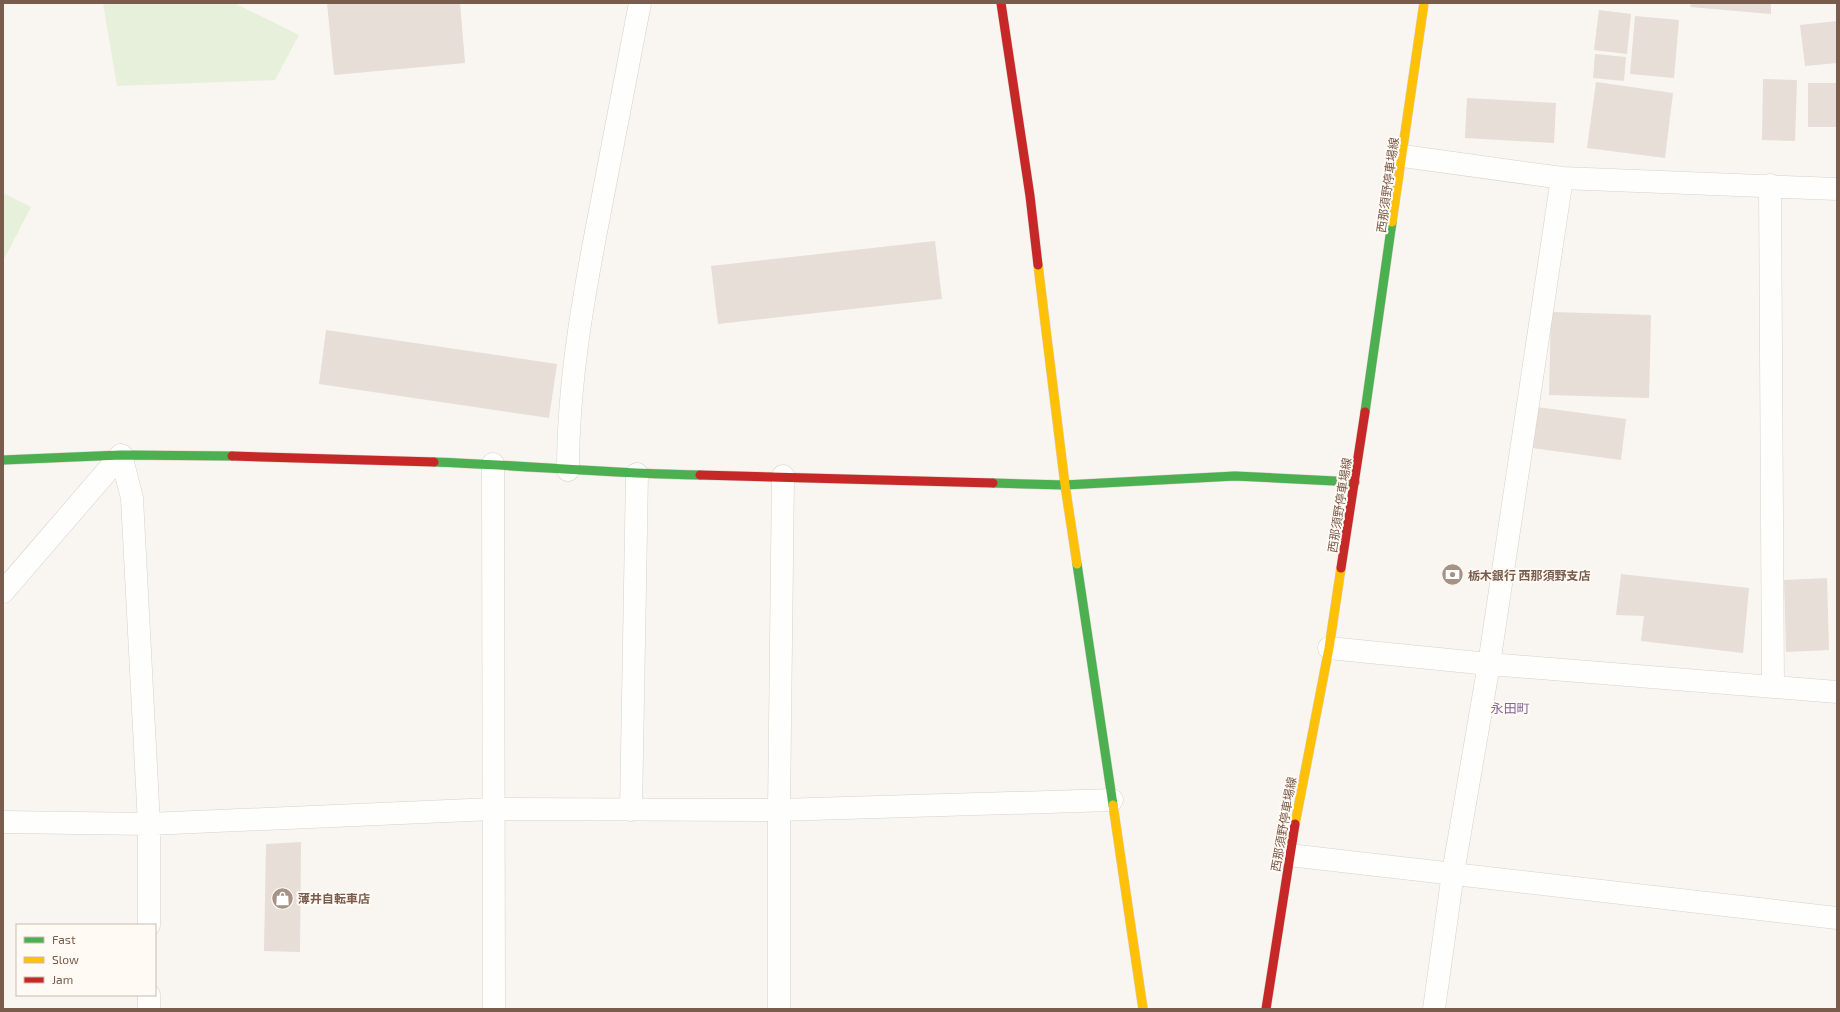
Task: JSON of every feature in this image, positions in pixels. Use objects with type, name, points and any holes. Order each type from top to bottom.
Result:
[{"type":"street","points":[[568,470],[568,427],[575,352],[587,276],[640,3]]},
{"type":"street","points":[[1001,3],[1030,196],[1065,485],[1143,1009]]},
{"type":"street","name":"西那須野停車場線","points":[[1266,1009],[1289,855],[1329,648],[1355,482],[1424,3]]},
{"type":"street","points":[[1403,156],[1562,178],[1837,188]]},
{"type":"street","points":[[1434,1009],[1453,873],[1488,664],[1562,178]]},
{"type":"street","points":[[1770,186],[1773,687]]},
{"type":"street","points":[[3,460],[121,455],[266,456],[493,464],[636,474],[783,476],[1065,485],[1235,476],[1355,482]]},
{"type":"street","points":[[3,592],[121,455]]},
{"type":"street","points":[[121,455],[132,498],[149,824],[149,924]]},
{"type":"street","points":[[493,464],[494,1009]]},
{"type":"street","points":[[631,810],[636,474]]},
{"type":"street","points":[[779,1009],[779,810],[783,476]]},
{"type":"street","points":[[1329,648],[1488,664],[1837,692]]},
{"type":"street","points":[[3,822],[149,824],[493,809],[779,810],[1112,800]]},
{"type":"street","points":[[1289,855],[1837,918]]},
{"type":"street","points":[[149,996],[149,1009]]},
{"type":"green space","points":[[103,3],[234,3],[299,35],[275,80],[117,86]]},
{"type":"green space","points":[[3,193],[31,207],[3,261]]},
{"type":"building","points":[[327,3],[460,3],[465,63],[334,75]]},
{"type":"building","points":[[1691,3],[1771,3],[1771,14],[1690,7]]},
{"type":"building","points":[[1599,10],[1631,14],[1627,54],[1594,50]]},
{"type":"building","points":[[1635,16],[1679,20],[1674,78],[1630,74]]},
{"type":"building","points":[[1837,21],[1837,63],[1805,66],[1800,25]]},
{"type":"building","points":[[1595,54],[1626,57],[1624,81],[1593,78]]},
{"type":"building","points":[[1763,79],[1797,80],[1795,141],[1762,140]]},
{"type":"building","points":[[1596,82],[1673,93],[1665,158],[1587,148]]},
{"type":"building","points":[[1808,83],[1837,83],[1837,127],[1808,127]]},
{"type":"building","points":[[1467,98],[1556,103],[1554,143],[1465,138]]},
{"type":"building","points":[[935,241],[942,299],[718,324],[711,266]]},
{"type":"building","points":[[1551,312],[1651,315],[1649,398],[1549,395]]},
{"type":"building","points":[[326,330],[557,364],[549,418],[319,384]]},
{"type":"building","points":[[1537,407],[1626,419],[1621,460],[1532,448]]},
{"type":"building","points":[[1621,574],[1749,588],[1743,653],[1641,641],[1644,616],[1616,615]]},
{"type":"building","points":[[1827,578],[1829,650],[1786,652],[1784,580]]},
{"type":"building","name":"薄井自転車店","points":[[301,842],[300,952],[264,951],[266,844]]},
{"type":"traffic: fast","points":[[1365,412],[1392,222]]},
{"type":"traffic: fast","points":[[3,460],[121,455],[232,456]]},
{"type":"traffic: fast","points":[[434,462],[633,473],[700,475]]},
{"type":"traffic: fast","points":[[993,483],[1065,485],[1235,476],[1355,482]]},
{"type":"traffic: fast","points":[[1077,564],[1113,805]]},
{"type":"traffic: slow","points":[[1392,222],[1424,3]]},
{"type":"traffic: slow","points":[[1038,265],[1065,485],[1077,564]]},
{"type":"traffic: slow","points":[[1295,824],[1329,648],[1341,568]]},
{"type":"traffic: slow","points":[[1113,805],[1143,1009]]},
{"type":"traffic: jam","points":[[1001,3],[1030,196],[1038,265]]},
{"type":"traffic: jam","points":[[1341,568],[1365,412]]},
{"type":"traffic: jam","points":[[232,456],[434,462]]},
{"type":"traffic: jam","points":[[700,475],[993,483]]},
{"type":"traffic: jam","points":[[1266,1009],[1295,824]]},
{"type":"place","name":"栃木銀行 西那須野支店","points":[[1452,575]]},
{"type":"place","name":"薄井自転車店","points":[[283,898]]},
{"type":"district","name":"永田町","points":[[1510,708]]}]
